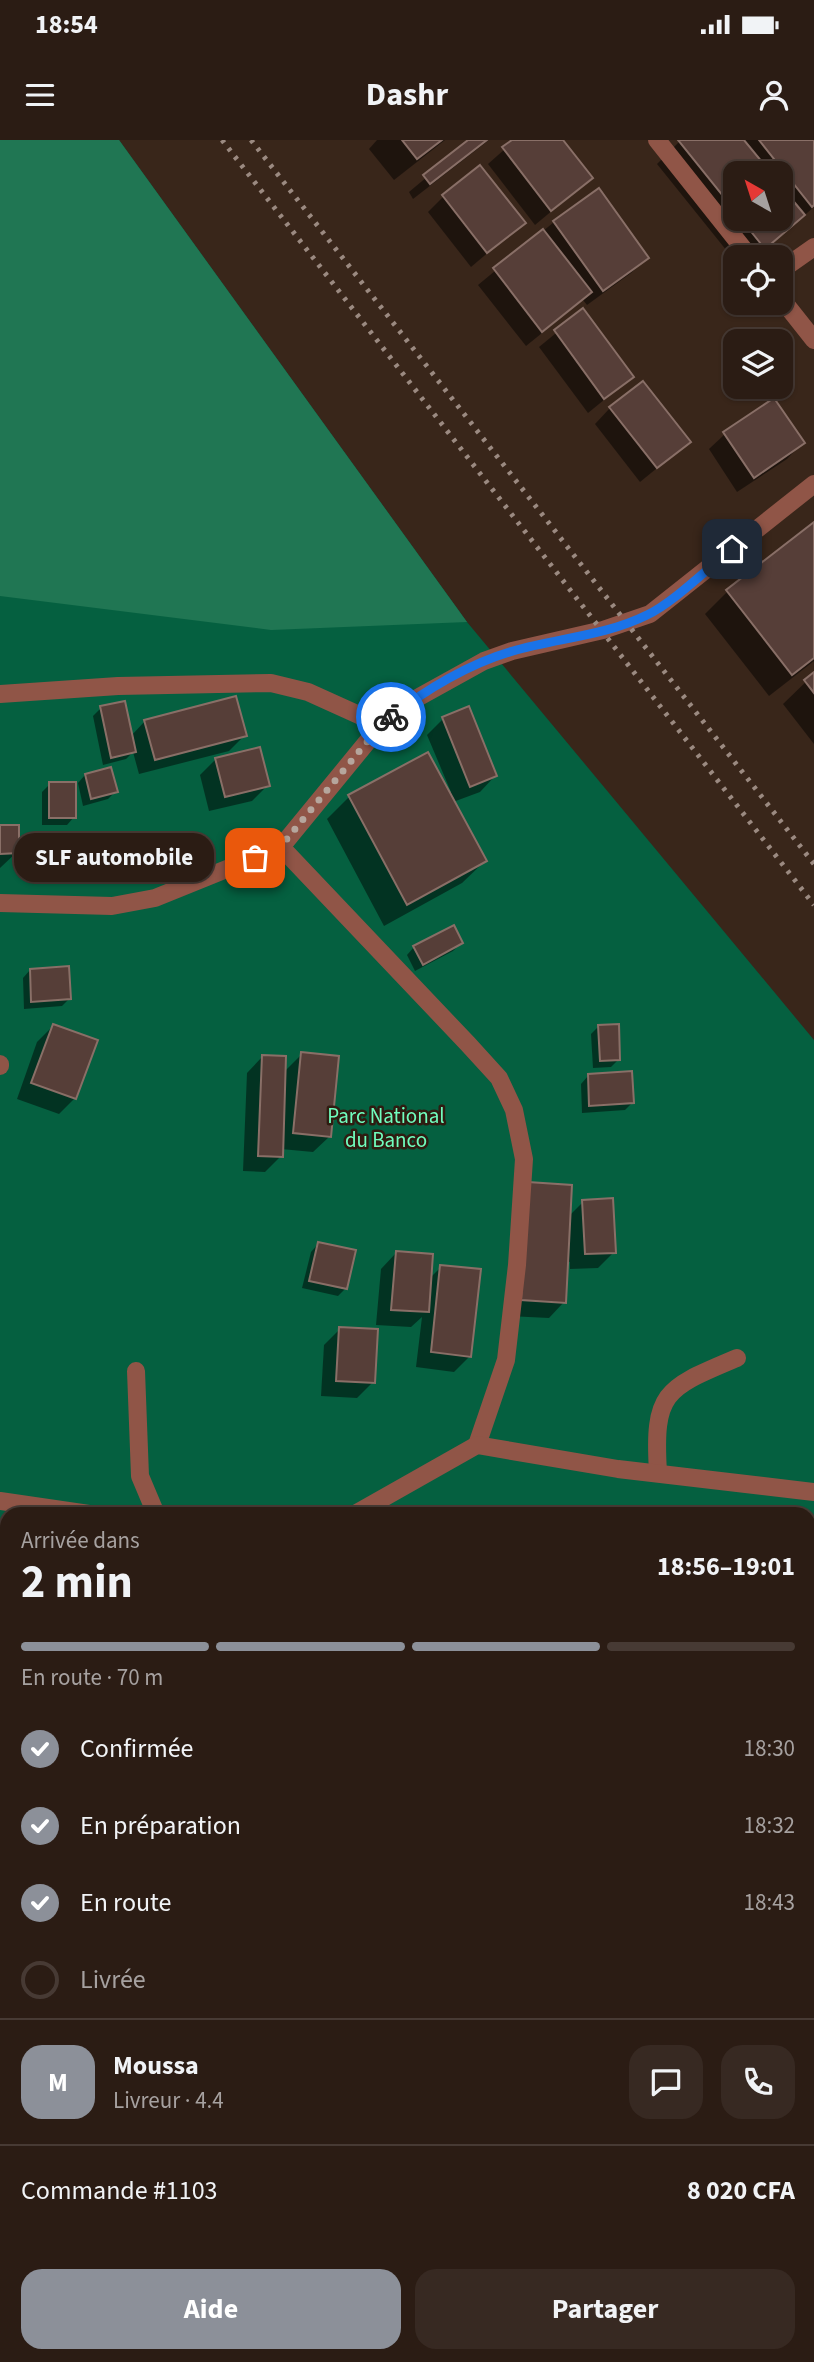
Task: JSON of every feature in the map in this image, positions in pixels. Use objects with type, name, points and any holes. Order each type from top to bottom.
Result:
[{"type":"street","points":[[657,140],[740,245]]},
{"type":"street","points":[[793,262],[814,247]]},
{"type":"street","points":[[793,313],[814,340]]},
{"type":"street","points":[[0,903],[112,906],[155,898],[281,846],[381,725],[410,702],[484,661],[512,651],[603,630],[650,614],[814,484]]},
{"type":"street","points":[[0,694],[118,686],[271,683],[308,692],[381,725]]},
{"type":"street","points":[[281,846],[499,1078],[514,1110],[524,1159],[517,1265],[506,1360],[477,1446]]},
{"type":"street","points":[[658,1472],[656,1436],[659,1410],[671,1391],[688,1378],[737,1358]]},
{"type":"street","points":[[136,1371],[140,1476],[153,1507]]},
{"type":"street","points":[[368,1507],[477,1446],[814,1492]]},
{"type":"street","points":[[0,1501],[40,1507]]},
{"type":"green space","name":"Parc National du Banco","points":[[0,140],[119,140],[467,622],[814,1040],[814,1507],[0,1507]]},
{"type":"green space","points":[[0,140],[119,140],[467,622],[271,630],[0,596]]},
{"type":"building","points":[[402,140],[442,140],[417,159]]},
{"type":"building","points":[[468,140],[487,140],[430,184],[423,175]]},
{"type":"building","points":[[512,140],[563,140],[593,178],[551,211],[502,147]]},
{"type":"building","points":[[678,140],[744,140],[761,161],[723,161],[723,196]]},
{"type":"building","points":[[759,140],[814,140],[812,207],[793,183],[793,161],[776,161]]},
{"type":"building","points":[[480,165],[526,223],[487,253],[442,195]]},
{"type":"building","points":[[599,188],[649,258],[603,291],[553,221]]},
{"type":"building","points":[[793,201],[805,215],[793,225]]},
{"type":"building","points":[[543,229],[592,292],[542,332],[493,268]]},
{"type":"building","points":[[751,231],[786,231],[770,245],[762,245]]},
{"type":"building","points":[[583,308],[634,377],[604,399],[554,330]]},
{"type":"building","points":[[643,381],[691,442],[657,468],[609,407]]},
{"type":"building","points":[[775,399],[805,443],[754,478],[723,432]]},
{"type":"building","points":[[814,522],[814,658],[792,675],[726,590]]},
{"type":"building","points":[[814,672],[814,693],[804,680]]},
{"type":"building","points":[[236,696],[247,736],[155,760],[144,720]]},
{"type":"building","points":[[125,701],[136,752],[111,758],[100,706]]},
{"type":"building","points":[[469,706],[497,776],[470,787],[442,717]]},
{"type":"building","points":[[260,747],[270,786],[225,797],[215,758]]},
{"type":"building","points":[[428,752],[487,861],[407,905],[348,795]]},
{"type":"building","points":[[111,767],[118,792],[91,799],[85,774]]},
{"type":"building","points":[[49,782],[76,782],[76,818],[49,818]]},
{"type":"building","points":[[0,825],[19,825],[19,853],[0,854]]},
{"type":"building","points":[[454,925],[463,943],[423,965],[413,946]]},
{"type":"building","points":[[69,966],[71,999],[31,1002],[30,969]]},
{"type":"building","points":[[53,1024],[98,1040],[76,1099],[31,1083]]},
{"type":"building","points":[[619,1024],[620,1060],[600,1061],[598,1025]]},
{"type":"building","points":[[301,1052],[339,1056],[331,1137],[293,1133]]},
{"type":"building","points":[[262,1055],[286,1056],[283,1157],[258,1156]]},
{"type":"building","points":[[632,1071],[634,1103],[589,1106],[588,1074]]},
{"type":"building","points":[[528,1182],[572,1185],[566,1303],[521,1300]]},
{"type":"building","points":[[613,1198],[616,1253],[585,1254],[582,1200]]},
{"type":"building","points":[[318,1242],[356,1250],[347,1289],[309,1281]]},
{"type":"building","points":[[396,1251],[433,1254],[429,1312],[391,1310]]},
{"type":"building","points":[[440,1265],[481,1269],[471,1357],[431,1352]]},
{"type":"building","points":[[339,1327],[378,1329],[375,1383],[336,1381]]},
{"type":"railway","points":[[222,140],[814,905]]},
{"type":"railway","points":[[251,140],[814,864]]},
{"type":"way so far","points":[[255,858],[281,846],[381,725],[391,717]]},
{"type":"place","name":"SLF automobile","points":[[255,858]]},
{"type":"route","points":[[391,717],[410,702],[484,661],[512,651],[628,623],[650,614],[732,549]]}]
